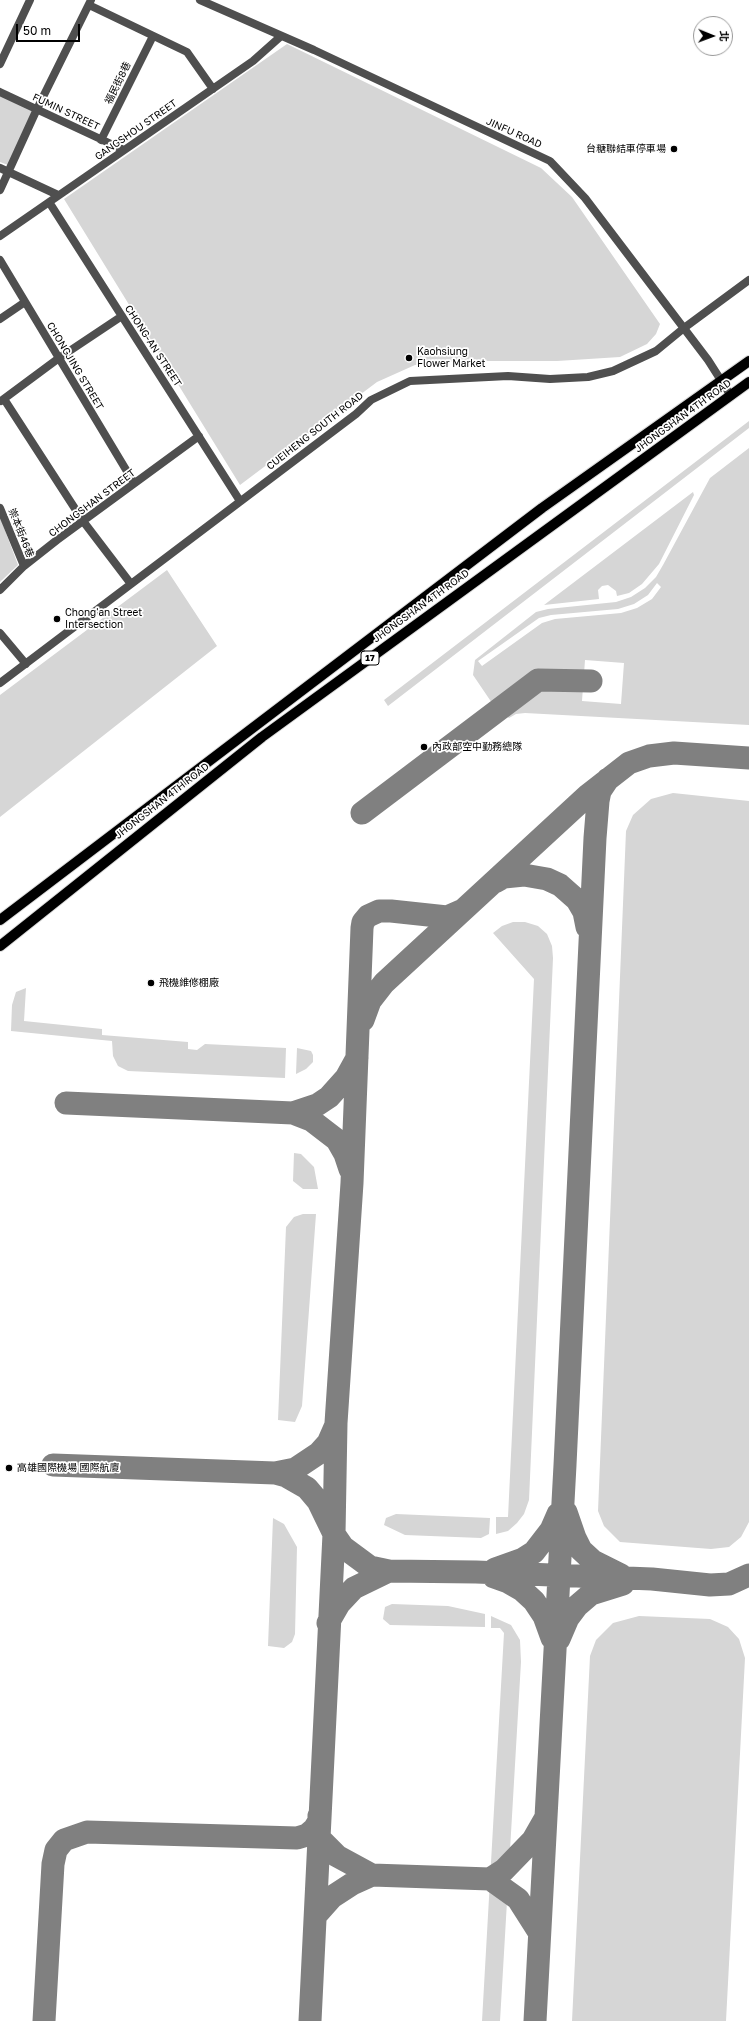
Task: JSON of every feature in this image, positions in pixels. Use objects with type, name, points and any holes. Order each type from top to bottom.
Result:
[{"type":"main road","name":"JHONGSHAN 4TH ROAD","points":[[0,920],[542,508],[749,361]]},
{"type":"main road","name":"JHONGSHAN 4TH ROAD","points":[[0,946],[262,737],[749,382]]},
{"type":"street","points":[[0,64],[30,0]]},
{"type":"street","name":"JINFU ROAD","points":[[200,0],[280,37],[314,50],[438,110],[550,161],[585,198],[708,360],[731,396]]},
{"type":"street","points":[[0,190],[37,109],[90,2],[153,36],[187,52],[213,89]]},
{"type":"street","name":"福民街8巷","points":[[101,140],[153,36]]},
{"type":"street","name":"GANGSHOU STREET","points":[[0,236],[254,61],[280,37]]},
{"type":"street","name":"FUMIN STREET","points":[[0,92],[124,150]]},
{"type":"street","points":[[0,168],[58,195]]},
{"type":"street","name":"CHONG-AN STREET","points":[[49,202],[240,501]]},
{"type":"street","name":"CHONGJING STREET","points":[[0,260],[134,483]]},
{"type":"street","name":"CUEIHENG SOUTH ROAD","points":[[0,683],[371,400],[410,381],[508,376],[550,379],[588,377],[614,371],[656,351],[684,328],[749,280]]},
{"type":"street","points":[[0,319],[25,302]]},
{"type":"street","points":[[122,316],[59,358],[2,400],[83,521],[131,584]]},
{"type":"street","name":"CHONGSHAN STREET","points":[[0,590],[24,566],[199,436]]},
{"type":"street","name":"崇本街46巷","points":[[0,508],[24,566]]},
{"type":"street","points":[[0,633],[26,664]]},
{"type":"shaded area","points":[[287,44],[541,168],[572,197],[660,324],[656,334],[647,344],[620,357],[557,361],[460,361],[415,365],[377,382],[240,485],[64,199]]},
{"type":"shaded area","points":[[0,95],[33,111],[8,165],[0,162]]},
{"type":"shaded area","points":[[749,421],[749,428],[388,706],[384,700]]},
{"type":"shaded area","points":[[749,448],[749,725],[525,713],[516,714],[509,718],[503,714],[541,686],[583,687],[582,701],[621,704],[624,663],[585,660],[584,674],[537,674],[496,704],[492,703],[473,675],[475,660],[536,612],[548,609],[616,602],[631,597],[645,588],[656,577],[710,478]],"holes":[[[657,583],[661,587],[652,599],[637,608],[621,613],[555,619],[542,623],[482,666],[478,661],[539,618],[551,615],[618,609],[634,604],[648,595]]]},
{"type":"shaded area","points":[[693,492],[694,495],[659,564],[642,584],[629,593],[617,596],[616,591],[608,585],[602,586],[598,590],[599,599],[544,605]]},
{"type":"shaded area","points":[[0,517],[18,565],[0,582]]},
{"type":"shaded area","points":[[167,570],[217,646],[0,817],[0,695]]},
{"type":"shaded area","points":[[673,793],[749,801],[749,1522],[741,1537],[729,1547],[711,1549],[620,1542],[604,1526],[598,1511],[626,831],[633,815],[651,799]]},
{"type":"shaded area","points":[[513,922],[525,922],[538,926],[547,934],[552,946],[553,958],[529,1500],[524,1514],[517,1523],[508,1531],[496,1534],[496,1517],[508,1517],[534,979],[493,933],[502,926]]},
{"type":"shaded area","points":[[26,988],[24,1021],[102,1029],[102,1035],[188,1042],[188,1049],[197,1050],[205,1044],[286,1048],[285,1078],[128,1071],[118,1066],[113,1056],[112,1041],[11,1031],[12,1005],[16,992]]},
{"type":"shaded area","points":[[297,1048],[311,1051],[313,1055],[313,1062],[306,1069],[296,1074]]},
{"type":"shaded area","points":[[294,1153],[301,1154],[314,1167],[318,1189],[303,1189],[293,1181]]},
{"type":"shaded area","points":[[303,1214],[316,1214],[302,1406],[295,1422],[278,1420],[286,1227],[294,1217]]},
{"type":"shaded area","points":[[396,1514],[490,1518],[489,1534],[481,1538],[405,1535],[384,1525],[386,1518]]},
{"type":"shaded area","points":[[273,1518],[284,1524],[297,1547],[295,1634],[292,1642],[284,1648],[268,1646]]},
{"type":"shaded area","points":[[392,1604],[448,1606],[485,1614],[485,1627],[390,1625],[383,1619],[385,1607]]},
{"type":"shaded area","points":[[491,1616],[511,1625],[520,1640],[521,1662],[500,2021],[482,2021],[504,1633],[500,1628],[491,1628]]},
{"type":"shaded area","points":[[639,1616],[710,1619],[728,1627],[739,1639],[745,1658],[726,2021],[572,2021],[590,1656],[596,1640],[613,1623]]},
{"type":"taxiway","points":[[362,813],[538,680],[591,681]]},
{"type":"taxiway","points":[[363,1020],[370,1001],[384,983],[588,795],[629,763],[649,756],[674,753],[749,758]]},
{"type":"taxiway","points":[[535,2021],[565,1465],[595,838],[600,791],[608,779]]},
{"type":"taxiway","points":[[495,882],[504,877],[524,875],[547,879],[560,885],[577,900],[584,912],[587,927]]},
{"type":"taxiway","points":[[310,2021],[334,1534],[336,1423],[352,1183],[362,928],[363,922],[368,916],[379,911],[447,917],[463,910]]},
{"type":"taxiway","points":[[66,1103],[293,1113],[317,1105],[329,1097],[346,1078],[357,1058]]},
{"type":"taxiway","points":[[293,1113],[311,1120],[337,1140],[345,1154],[350,1169]]},
{"type":"taxiway","points":[[53,1465],[275,1473],[295,1469],[319,1453],[328,1443],[335,1427]]},
{"type":"taxiway","points":[[275,1473],[286,1476],[307,1488],[318,1501],[334,1534],[343,1547],[370,1567],[389,1571],[476,1572],[652,1579],[710,1585],[729,1584],[749,1575]]},
{"type":"taxiway","points":[[566,1512],[581,1550],[593,1561],[621,1575]]},
{"type":"taxiway","points":[[495,1569],[523,1559],[534,1552],[551,1530],[558,1514]]},
{"type":"taxiway","points":[[328,1623],[339,1604],[354,1588],[389,1571]]},
{"type":"taxiway","points":[[494,1577],[508,1582],[522,1590],[534,1601],[544,1616],[552,1638]]},
{"type":"taxiway","points":[[559,1639],[568,1618],[577,1606],[591,1594],[623,1584]]},
{"type":"taxiway","points":[[44,2021],[53,1864],[56,1850],[64,1840],[87,1832],[297,1838],[307,1835],[314,1829],[319,1821],[319,1816]]},
{"type":"taxiway","points":[[490,1879],[504,1870],[533,1840],[545,1819]]},
{"type":"taxiway","points":[[318,1837],[337,1856],[372,1875],[490,1879],[518,1899],[539,1932]]},
{"type":"taxiway","points":[[316,1915],[332,1897],[352,1884],[372,1875]]},
{"type":"place","name":"台糖聯結車停車場","points":[[674,149]]},
{"type":"place","name":"Kaohsiung Flower Market","points":[[409,358]]},
{"type":"place","name":"Chong'an Street Intersection","points":[[57,619]]},
{"type":"place","name":"內政部空中勤務總隊","points":[[424,747]]},
{"type":"place","name":"飛機維修棚廠","points":[[151,983]]},
{"type":"place","name":"高雄國際機場 國際航廈","points":[[9,1468]]}]
